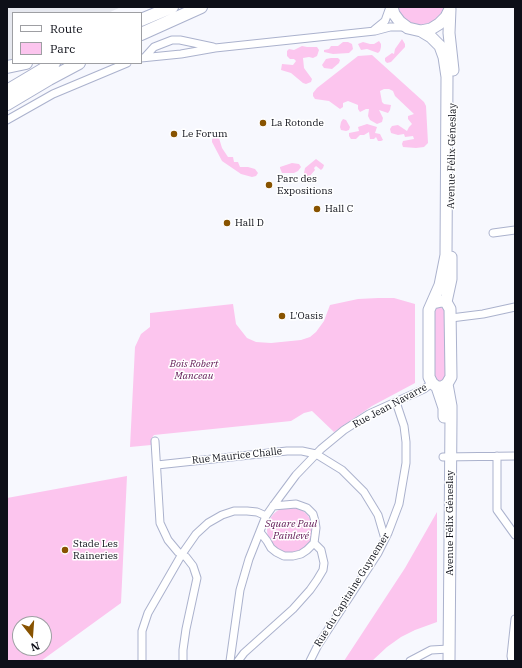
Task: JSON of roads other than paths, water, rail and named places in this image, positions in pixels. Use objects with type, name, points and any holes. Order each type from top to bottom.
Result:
[{"type":"highway","points":[[142,20],[172,7]]},
{"type":"highway","points":[[142,34],[201,7]]},
{"type":"highway","points":[[183,15],[208,7]]},
{"type":"highway","points":[[7,67],[21,64]]},
{"type":"highway","points":[[7,91],[52,64]]},
{"type":"highway","points":[[7,104],[77,64]]},
{"type":"main road","points":[[391,7],[400,22],[408,28],[421,30],[431,29],[439,24],[446,17],[450,8]]},
{"type":"main road","name":"Avenue Félix Géneslay","points":[[446,302],[451,272],[453,136],[453,66],[449,33],[450,8]]},
{"type":"main road","name":"Avenue Félix Géneslay","points":[[421,30],[435,41],[442,51],[447,77],[446,250],[441,280],[429,310],[428,339],[429,377],[439,385],[450,406],[447,457],[446,649],[449,661]]},
{"type":"main road","points":[[433,303],[442,301],[446,302],[450,309],[451,318],[451,377],[439,385]]},
{"type":"main road","name":"Avenue Félix Géneslay","points":[[442,661],[446,649]]},
{"type":"street","points":[[370,31],[377,28],[385,21],[391,7]]},
{"type":"street","points":[[143,58],[181,54],[215,48],[370,31],[390,27],[408,28]]},
{"type":"street","points":[[143,58],[154,46],[172,40],[180,40],[215,48]]},
{"type":"street","points":[[180,40],[178,46],[181,54]]},
{"type":"street","points":[[7,120],[53,94],[125,64]]},
{"type":"street","points":[[493,233],[515,230]]},
{"type":"street","points":[[451,318],[484,314],[515,307]]},
{"type":"street","name":"Rue Jean Navarre","points":[[266,516],[296,475],[316,454],[344,430],[369,414],[424,389],[439,385]]},
{"type":"street","name":"Rue du Capitaine Guynemer","points":[[310,661],[318,645],[378,553],[391,526],[399,504],[406,463],[406,442],[404,426],[396,402]]},
{"type":"street","points":[[155,441],[160,523],[168,540],[193,566],[197,578],[186,630],[183,650],[184,661]]},
{"type":"street","name":"Rue Maurice Challe","points":[[157,465],[287,451],[302,451],[316,454]]},
{"type":"street","points":[[316,454],[342,470],[364,492],[378,515],[385,540]]},
{"type":"street","points":[[497,456],[497,510],[515,535]]},
{"type":"street","points":[[447,457],[515,456]]},
{"type":"street","points":[[260,532],[271,548],[284,556],[301,554],[314,543],[316,528],[315,521],[313,514],[307,508],[296,504],[273,506]]},
{"type":"street","points":[[142,661],[142,631],[148,613],[182,554],[196,534],[208,523],[222,515],[234,511],[247,510],[266,516],[249,559],[240,590],[230,661]]},
{"type":"street","points":[[238,661],[244,653],[292,609],[310,590],[317,580],[323,570],[324,563],[321,550],[314,543]]},
{"type":"street","points":[[512,661],[511,656],[515,619]]},
{"type":"street","points":[[410,661],[431,650],[446,649]]},
{"type":"place","name":"La Rotonde","points":[[263,123]]},
{"type":"place","name":"Le Forum","points":[[174,134]]},
{"type":"place","name":"Parc des Expositions","points":[[269,185]]},
{"type":"place","name":"Hall C","points":[[317,209]]},
{"type":"place","name":"Hall D","points":[[227,223]]},
{"type":"place","name":"L'Oasis","points":[[282,316]]},
{"type":"place","name":"Stade Les Raineries","points":[[65,550]]},
{"type":"park label","name":"Bois Robert Manceau","points":[[194,370]]},
{"type":"park label","name":"Square Paul Painlevé","points":[[291,530]]}]
